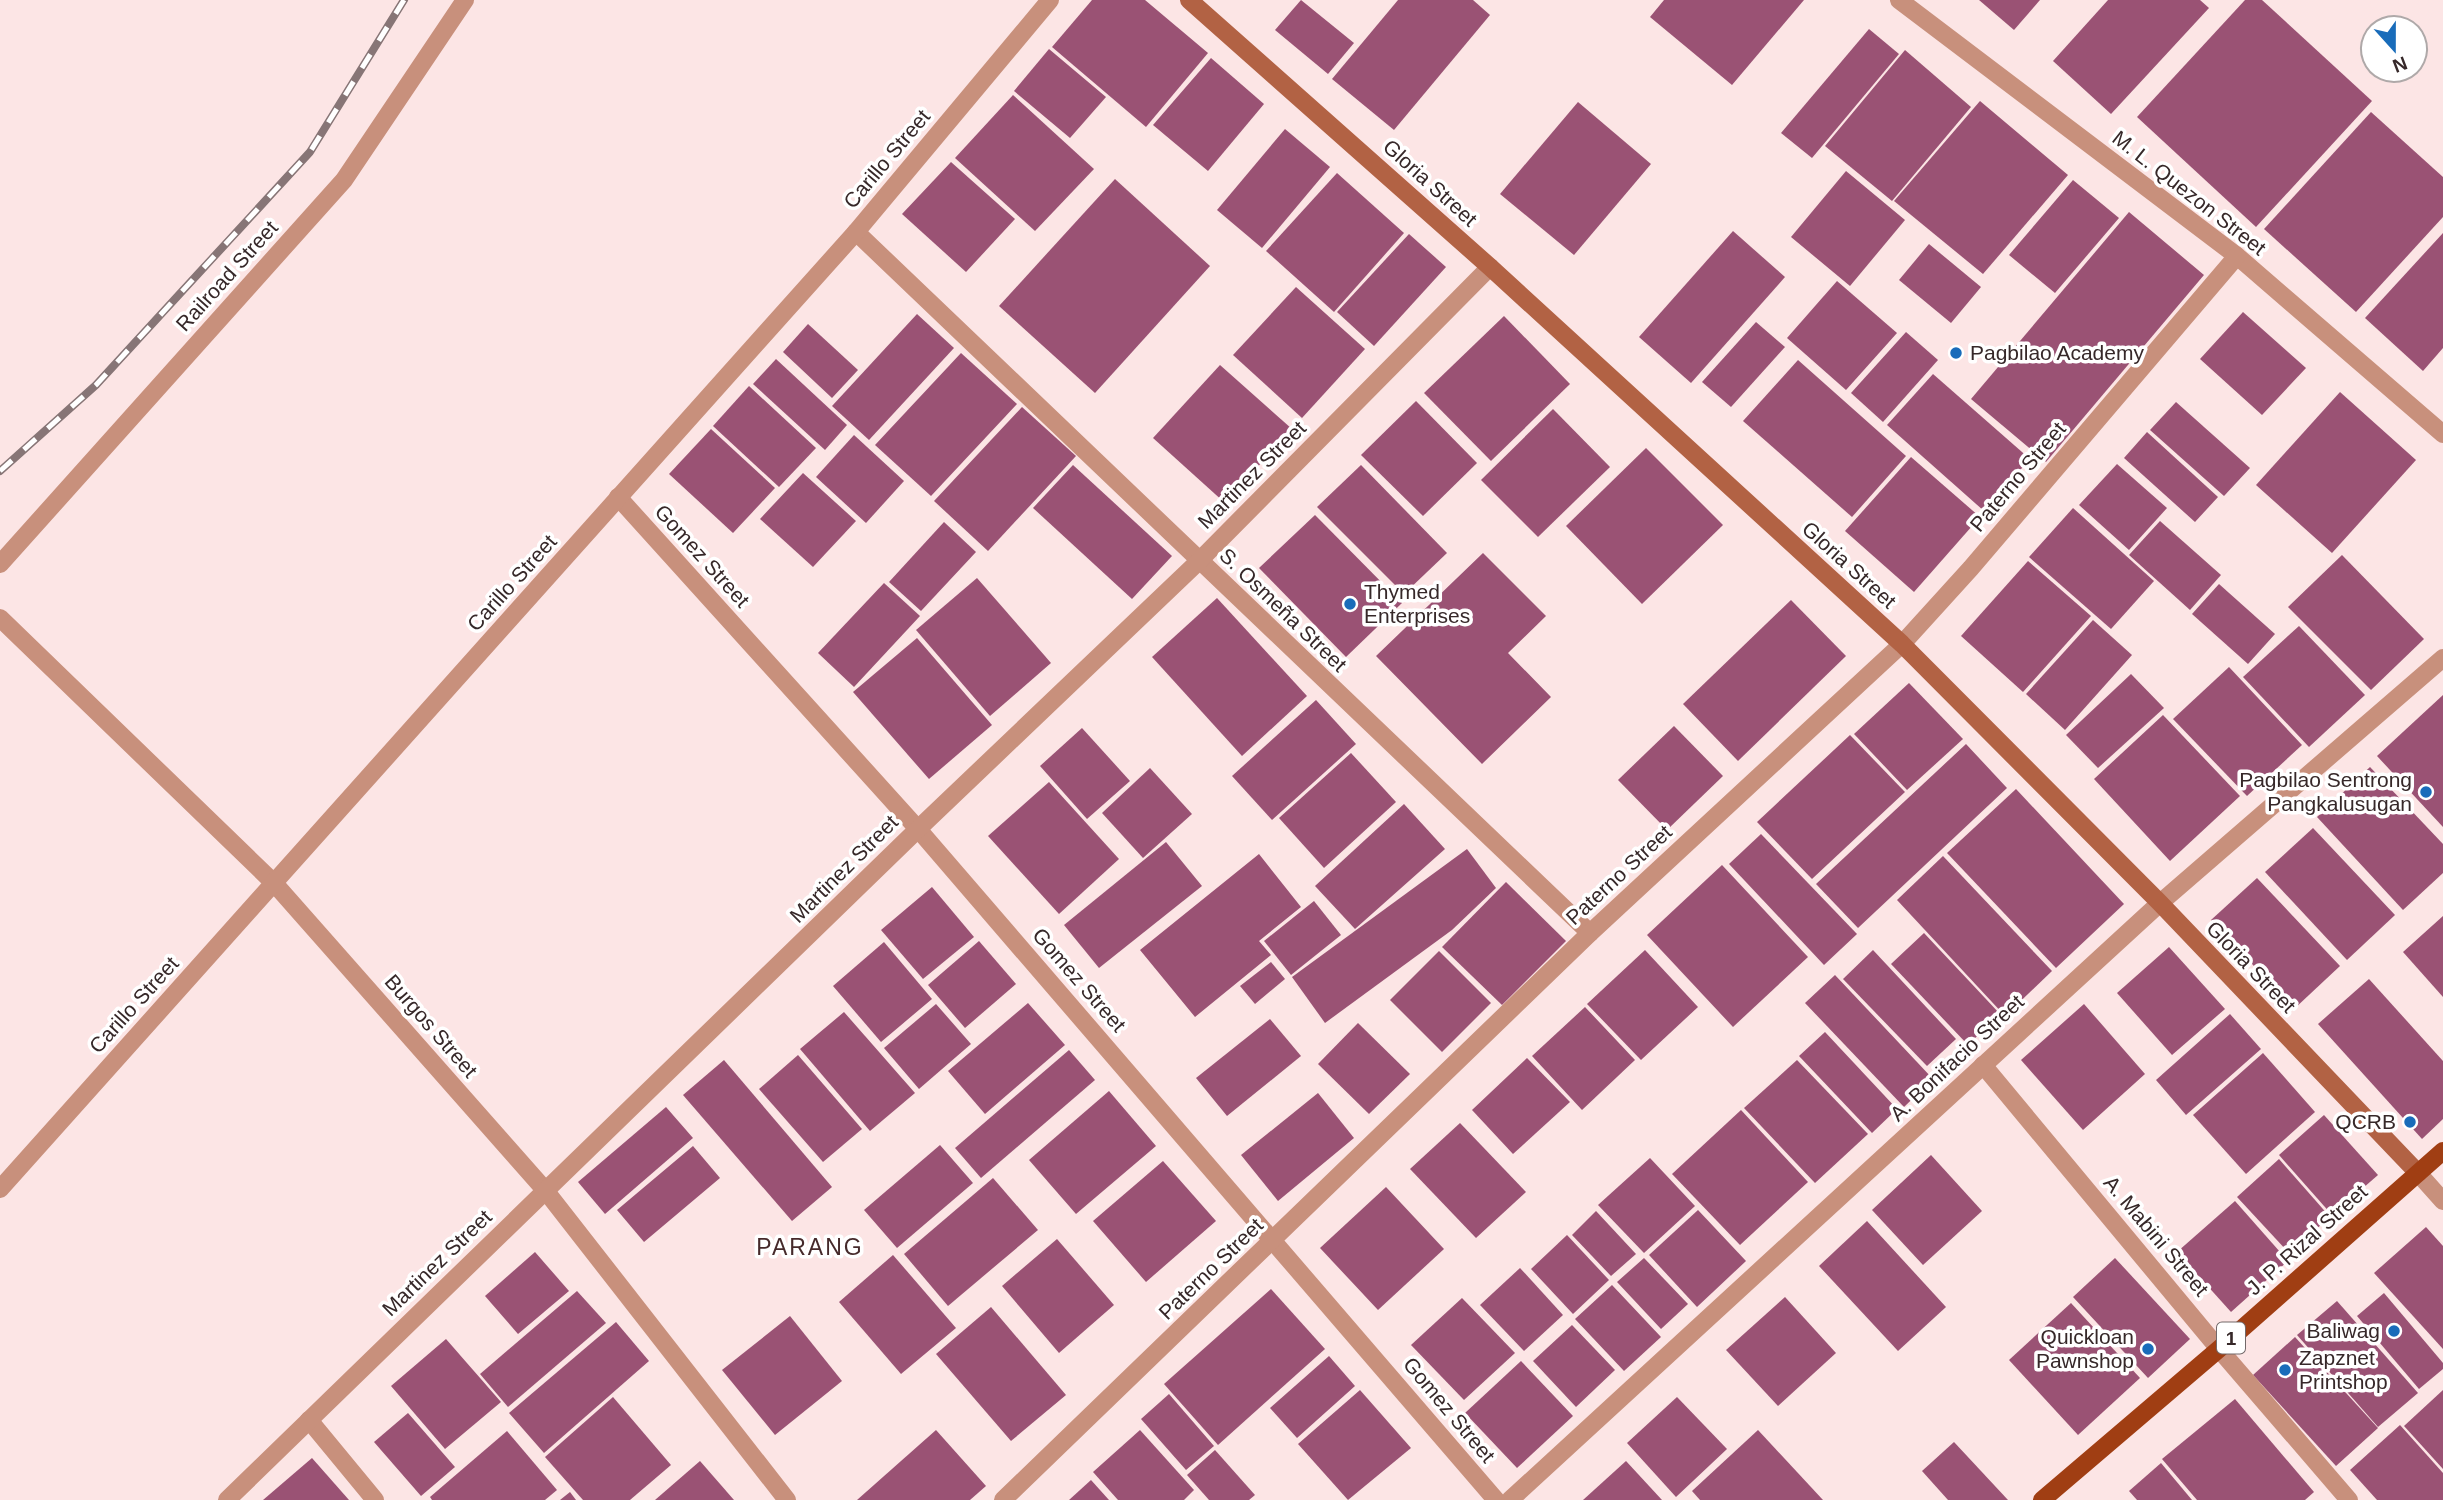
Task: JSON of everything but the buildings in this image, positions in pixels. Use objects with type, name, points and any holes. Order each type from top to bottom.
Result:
[{"type":"main road","name":"J. P. Rizal Street","points":[[2042,1500],[2219,1349],[2443,1151]]},
{"type":"street","name":"Railroad Street","points":[[0,564],[344,180],[465,0]]},
{"type":"street","name":"Carillo Street","points":[[0,1189],[856,232],[1050,0]]},
{"type":"street","name":"Gloria Street","points":[[1189,0],[1490,267],[1902,644],[2160,903],[2443,1201]]},
{"type":"street","name":"M. L. Quezon Street","points":[[1899,0],[2236,256],[2443,434]]},
{"type":"street","name":"S. Osmeña Street","points":[[856,232],[1590,933]]},
{"type":"street","name":"Paterno Street","points":[[1003,1500],[1590,933],[1902,644],[1971,568],[2236,256]]},
{"type":"street","name":"Martinez Street","points":[[227,1500],[918,829],[1199,561],[1490,267]]},
{"type":"street","name":"Gomez Street","points":[[618,498],[918,829],[1496,1500]]},
{"type":"street","name":"Burgos Street","points":[[0,618],[274,883],[545,1190],[787,1500]]},
{"type":"street","name":"A. Bonifacio Street","points":[[1510,1500],[2160,903],[2443,658]]},
{"type":"street","name":"A. Mabini Street","points":[[1983,1065],[2219,1349],[2349,1500]]},
{"type":"street","points":[[309,1420],[375,1500]]},
{"type":"railway","points":[[0,471],[96,385],[310,152],[404,0]]},
{"type":"place","name":"Pagbilao Academy","points":[[1956,353]]},
{"type":"place","name":"Thymed Enterprises","points":[[1350,604]]},
{"type":"place","name":"Pagbilao Sentrong Pangkalusugan","points":[[2426,792]]},
{"type":"place","name":"QCRB","points":[[2410,1122]]},
{"type":"place","name":"Baliwag","points":[[2394,1331]]},
{"type":"place","name":"Quickloan Pawnshop","points":[[2148,1349]]},
{"type":"place","name":"Zapznet Printshop","points":[[2285,1370]]},
{"type":"district","name":"PARANG","points":[[810,1247]]}]
